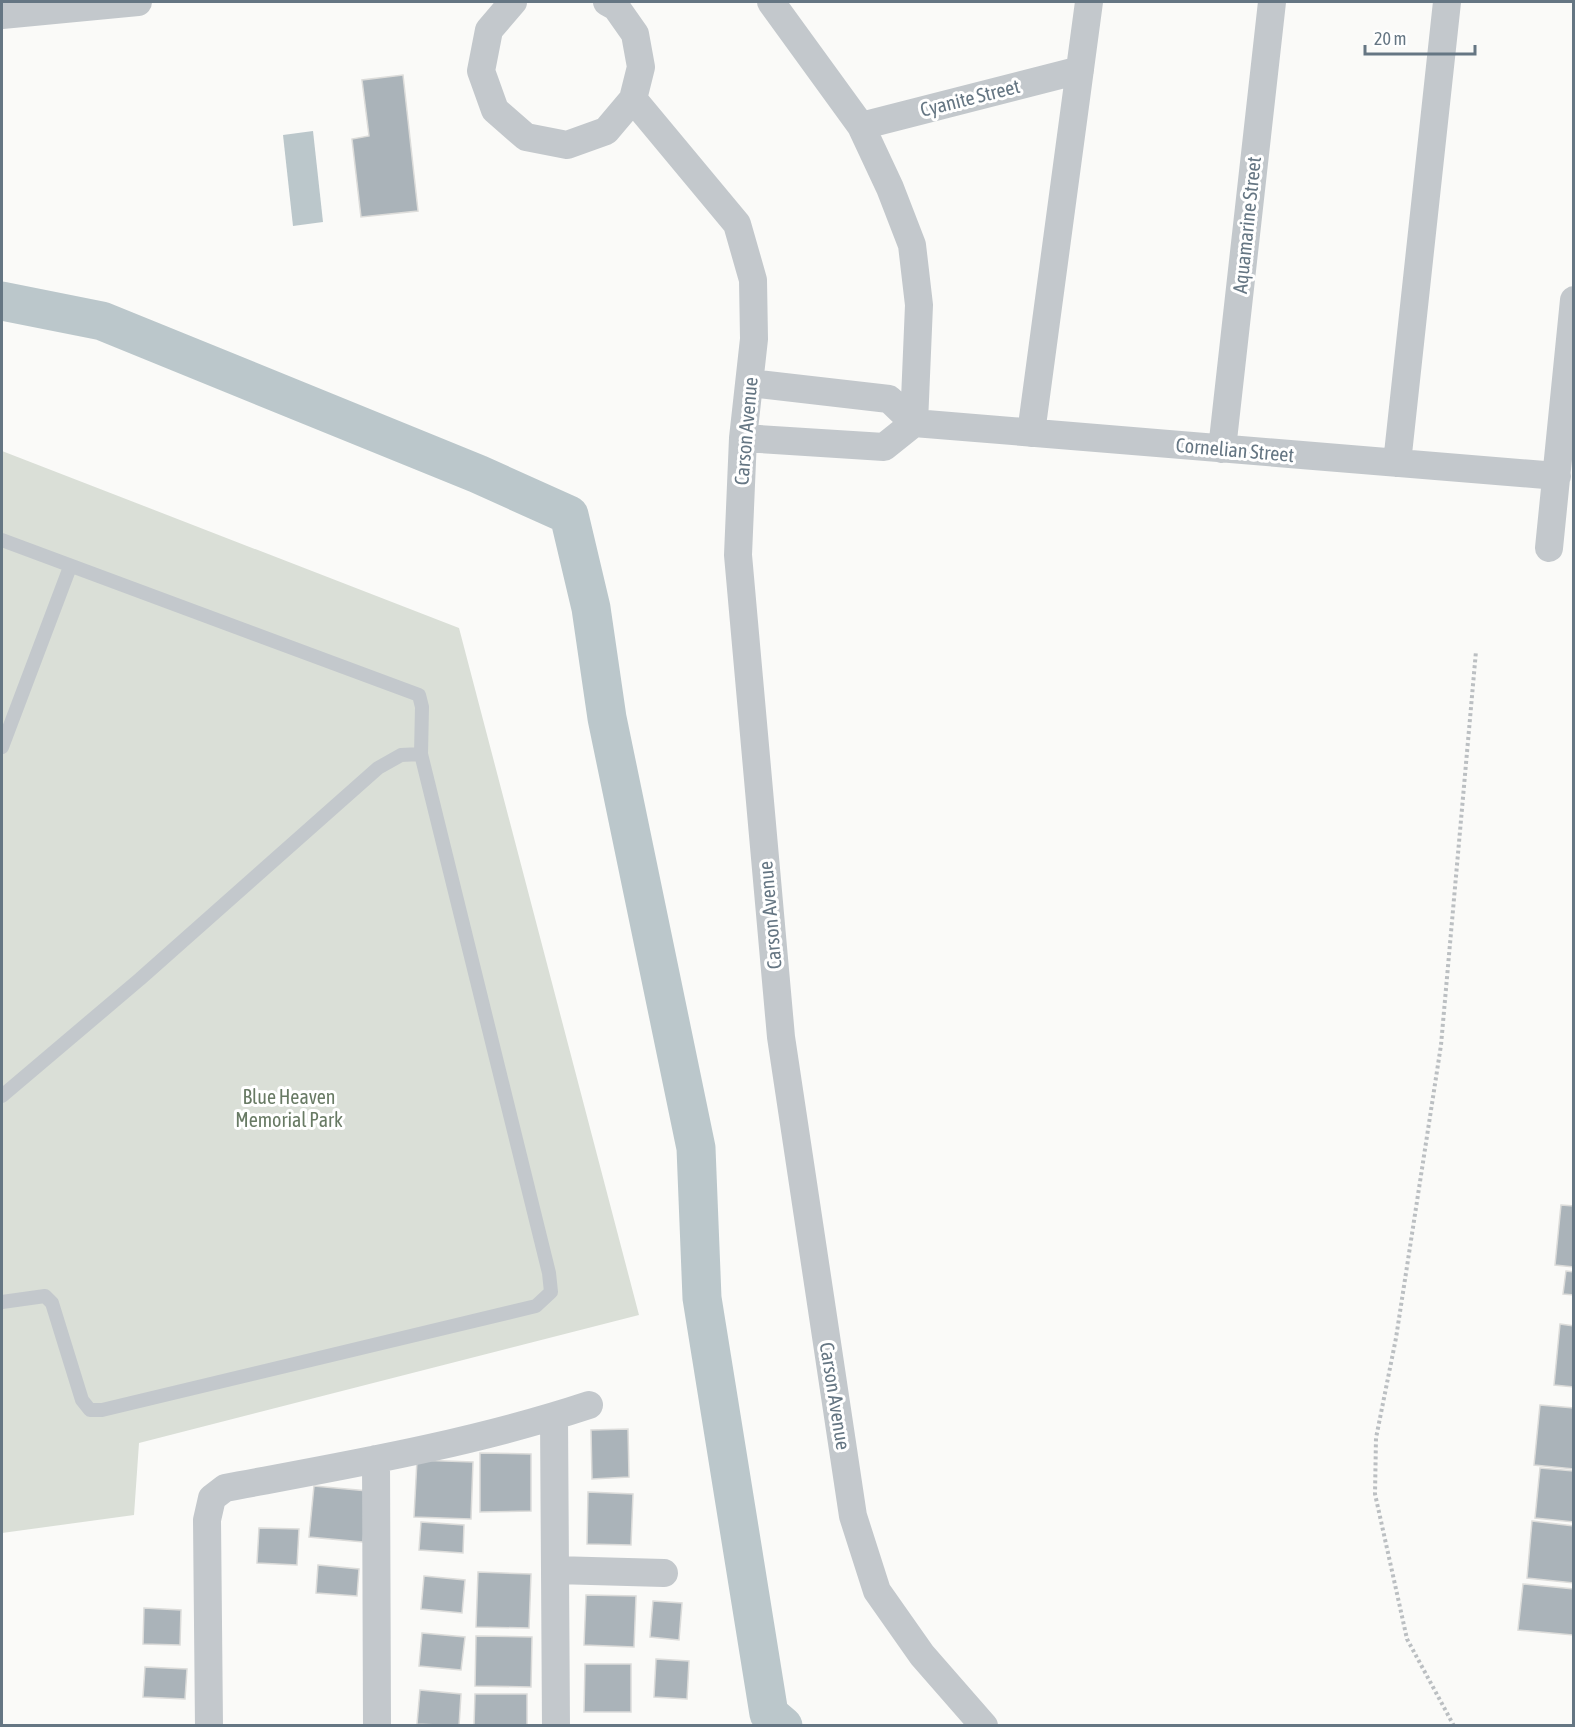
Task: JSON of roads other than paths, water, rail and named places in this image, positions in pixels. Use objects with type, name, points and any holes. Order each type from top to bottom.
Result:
[{"type":"street","points":[[2,15],[138,2]]},
{"type":"street","points":[[513,2],[489,30],[481,71],[495,110],[526,138],[567,145],[606,131],[633,99],[641,67],[634,34],[616,7],[608,2]]},
{"type":"street","points":[[743,438],[884,447],[914,423],[919,305],[912,245],[890,188],[861,126],[771,2]]},
{"type":"street","points":[[1031,433],[1089,2]]},
{"type":"street","name":"Aquamarine Street","points":[[1222,449],[1272,2]]},
{"type":"street","points":[[1397,463],[1447,2]]},
{"type":"street","name":"Cyanite Street","points":[[861,126],[1080,70]]},
{"type":"street","name":"Carson Avenue","points":[[633,99],[737,224],[753,280],[754,339],[743,438],[738,555],[781,1037],[853,1516],[877,1591],[922,1655],[984,1725]]},
{"type":"street","points":[[1548,548],[1574,300]]},
{"type":"street","points":[[750,383],[889,399],[914,423]]},
{"type":"street","name":"Cornelian Street","points":[[914,423],[1557,476]]},
{"type":"street","points":[[210,1725],[207,1520],[212,1498],[225,1488],[376,1460],[554,1417],[589,1406]]},
{"type":"street","points":[[554,1417],[556,1725]]},
{"type":"street","points":[[376,1460],[376,1725]]},
{"type":"street","points":[[555,1569],[664,1573]]},
{"type":"lane","points":[[2,540],[419,695],[422,707],[421,754],[549,1273],[551,1292],[536,1306],[102,1410],[90,1410],[82,1400],[52,1303],[45,1296],[2,1302]]},
{"type":"lane","points":[[2,747],[70,567]]},
{"type":"lane","points":[[2,1096],[140,979],[378,768],[401,755],[421,754]]},
{"type":"waterway","points":[[2,301],[102,321],[478,474],[569,515],[591,608],[607,718],[696,1148],[702,1298],[769,1714],[783,1726]]},
{"type":"park label","name":"Blue Heaven Memorial Park","points":[[289,1108]]}]
